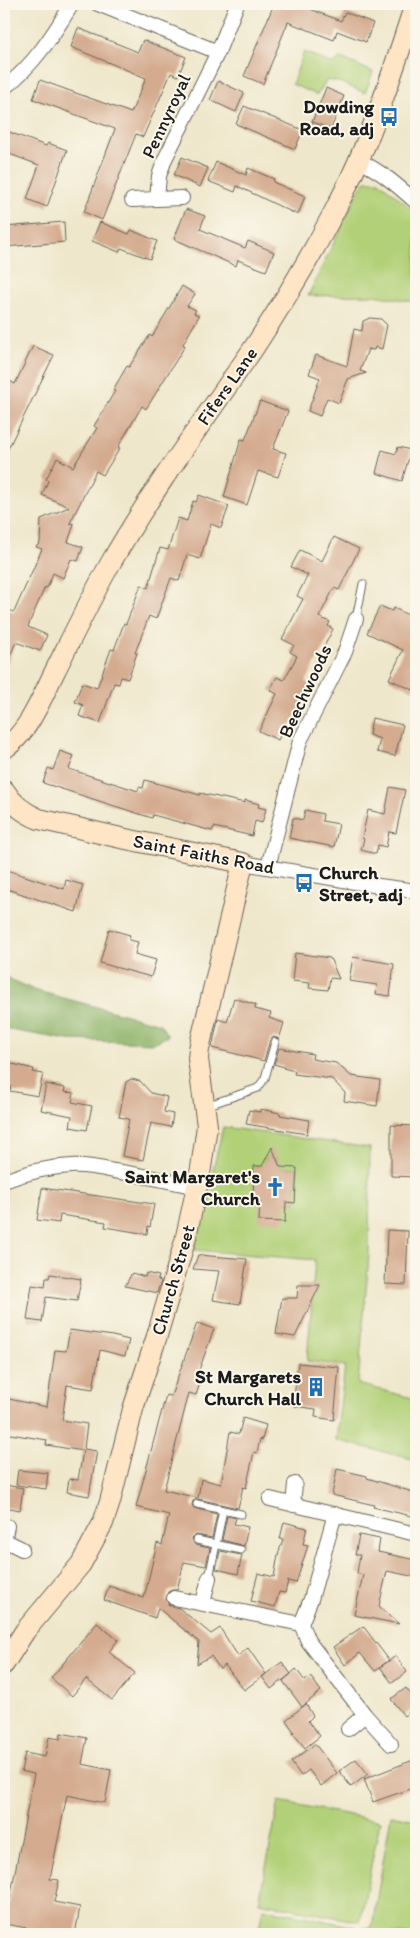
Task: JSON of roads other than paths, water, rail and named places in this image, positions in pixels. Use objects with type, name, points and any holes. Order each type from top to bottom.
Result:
[{"type":"street","points":[[4,88],[19,76],[50,40],[72,4]]},
{"type":"street","points":[[98,4],[218,52]]},
{"type":"street","name":"Pennyroyal","points":[[157,199],[159,176],[165,159],[218,52],[237,4]]},
{"type":"street","name":"Fifers Lane","points":[[4,749],[19,736],[37,707],[110,564],[164,476],[254,347],[334,212],[359,161],[380,109],[415,4]]},
{"type":"street","points":[[359,161],[371,166],[416,202]]},
{"type":"street","points":[[132,200],[182,198]]},
{"type":"street","name":"Beechwoods","points":[[268,867],[300,741],[345,652],[356,619]]},
{"type":"street","name":"Saint Faiths Road","points":[[4,790],[17,807],[27,814],[40,819],[243,863],[416,891]]},
{"type":"street","name":"Church Street","points":[[5,1658],[81,1564],[103,1524],[110,1502],[133,1409],[186,1241],[207,1126],[206,1106],[198,1059],[199,1049],[243,863]]},
{"type":"street","points":[[4,1181],[18,1175],[72,1166],[122,1172],[197,1186]]},
{"type":"street","points":[[293,1505],[295,1484]]},
{"type":"street","points":[[270,1499],[416,1534]]},
{"type":"street","points":[[335,1514],[311,1599],[301,1624],[308,1642],[391,1744]]},
{"type":"street","points":[[7,1526],[4,1541],[22,1549]]},
{"type":"street","points":[[203,1603],[209,1578]]},
{"type":"street","points":[[174,1598],[301,1624]]},
{"type":"street","points":[[348,1729],[365,1714]]},
{"type":"lane","points":[[356,619],[363,584]]},
{"type":"lane","points":[[206,1106],[258,1088],[265,1078],[275,1042]]},
{"type":"lane","points":[[196,1504],[240,1514]]},
{"type":"lane","points":[[209,1578],[223,1510]]},
{"type":"lane","points":[[198,1540],[241,1550]]},
{"type":"place","name":"Dowding Road, adj","points":[[389,117]]},
{"type":"place","name":"Church Street, adj","points":[[304,883]]},
{"type":"place","name":"Saint Margaret's Church","points":[[275,1187]]},
{"type":"place","name":"St Margarets Church Hall","points":[[316,1387]]}]
